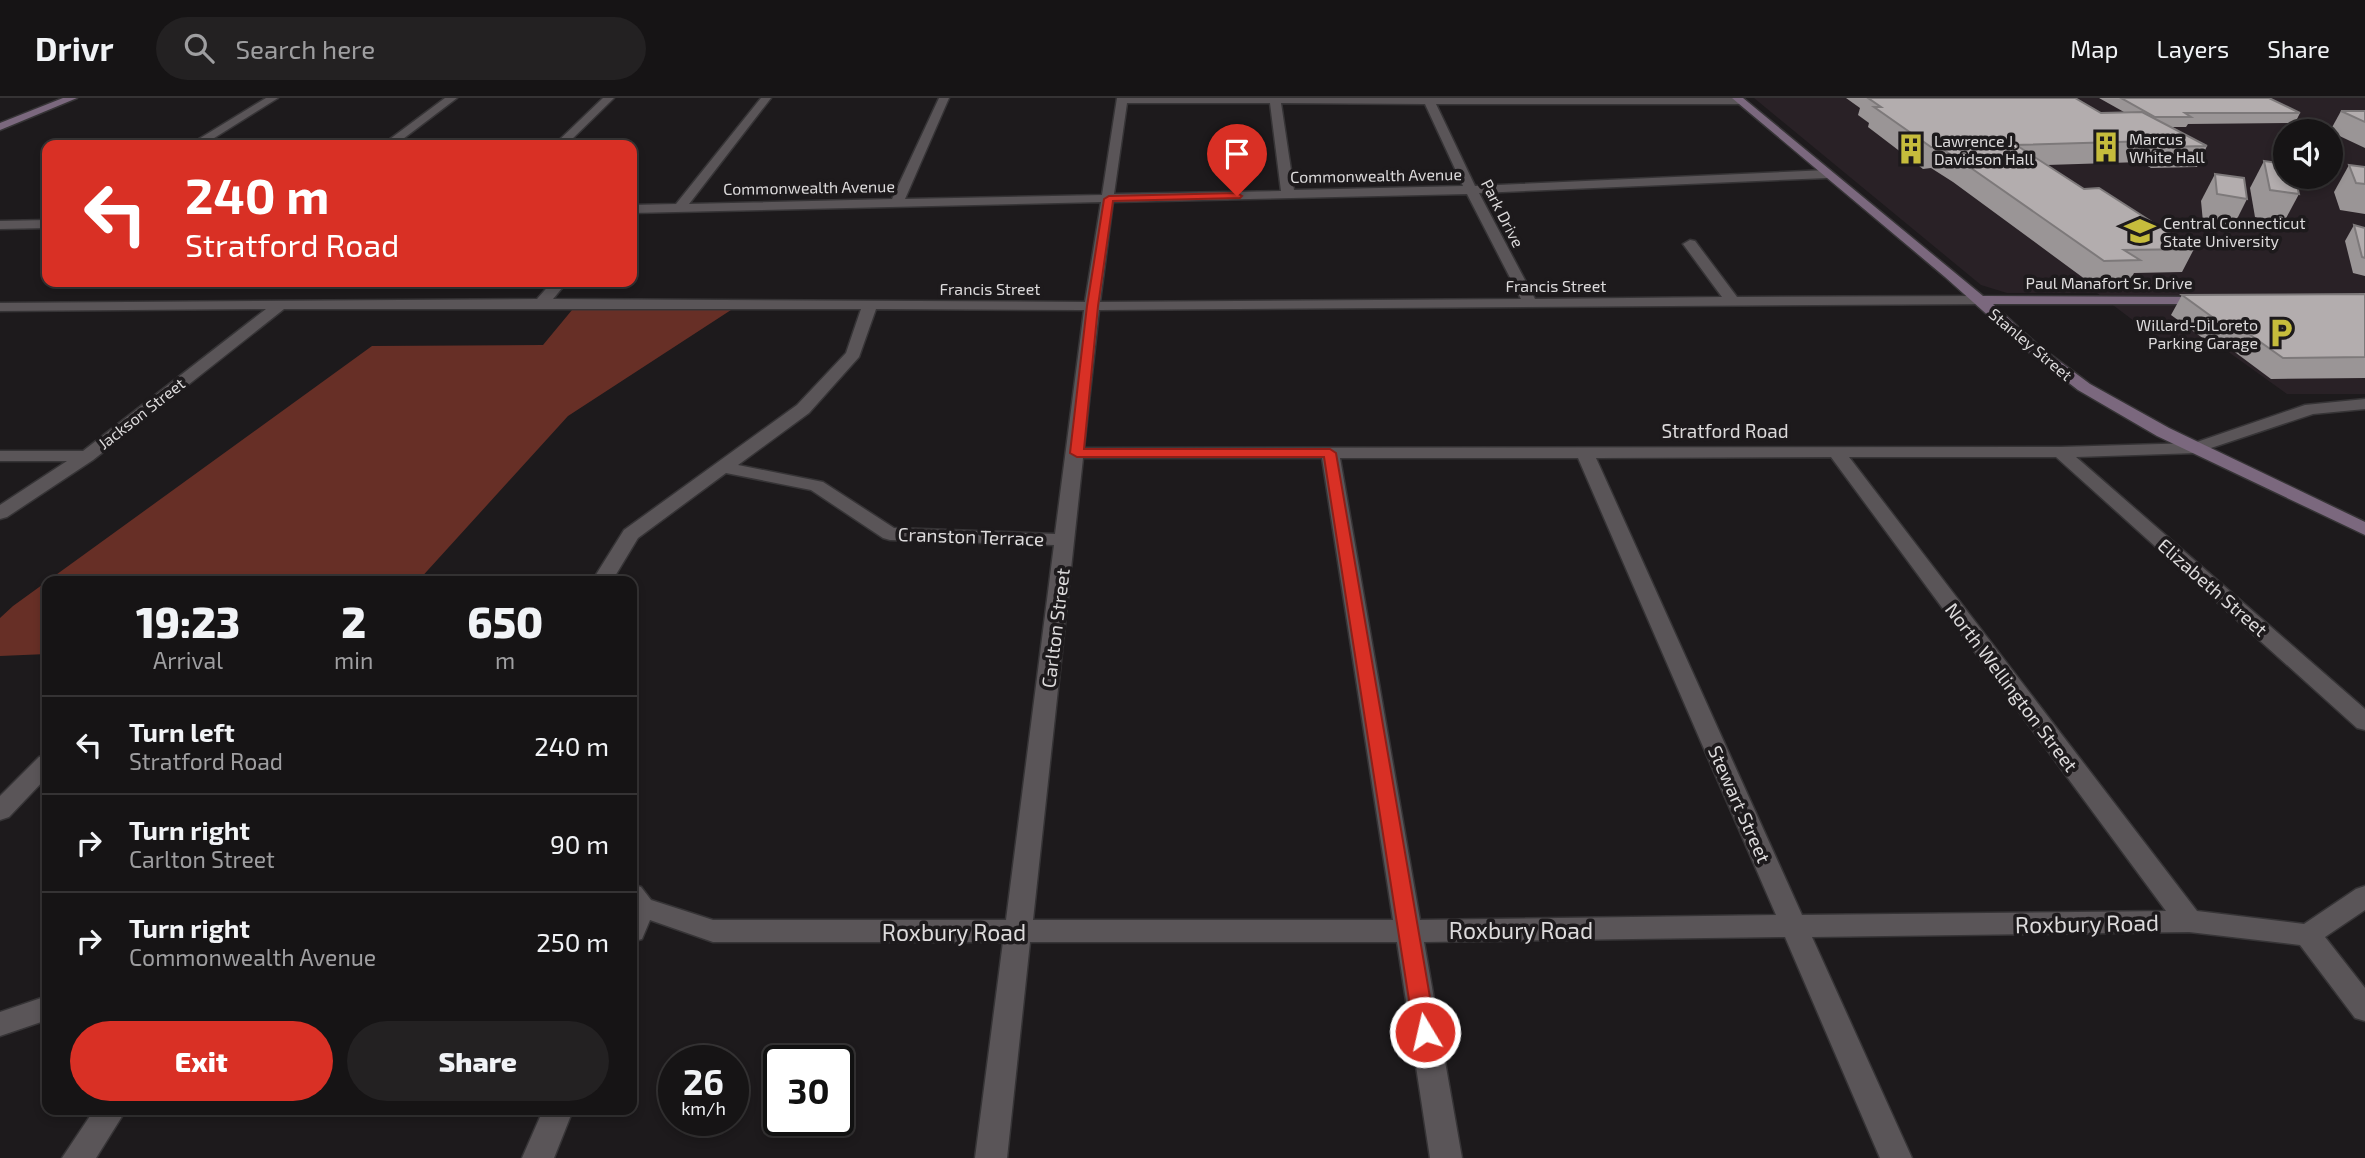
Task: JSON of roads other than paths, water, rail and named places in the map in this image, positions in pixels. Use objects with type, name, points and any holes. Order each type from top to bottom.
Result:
[{"type":"main road","points":[[0,120],[55,98]]},
{"type":"main road","points":[[0,127],[72,98]]},
{"type":"main road","name":"Stanley Street","points":[[1739,99],[2034,349],[2084,387],[2138,419],[2365,529]]},
{"type":"main road","name":"Paul Manafort Sr. Drive","points":[[1979,300],[2220,300]]},
{"type":"street","points":[[203,140],[272,98]]},
{"type":"street","points":[[395,140],[452,98]]},
{"type":"street","points":[[564,140],[609,98]]},
{"type":"street","points":[[680,207],[766,98]]},
{"type":"street","points":[[897,203],[944,98]]},
{"type":"street","points":[[1122,99],[1739,99]]},
{"type":"street","name":"Carlton Street","points":[[991,1158],[1093,306],[1122,99]]},
{"type":"street","points":[[1275,101],[1288,195]]},
{"type":"street","name":"Park Drive","points":[[1429,101],[1471,190],[1530,302]]},
{"type":"street","name":"Commonwealth Avenue","points":[[637,209],[1471,190],[1827,174]]},
{"type":"street","points":[[0,225],[42,224]]},
{"type":"street","points":[[1690,244],[1732,301]]},
{"type":"street","points":[[541,303],[555,287]]},
{"type":"street","name":"Francis Street","points":[[0,307],[541,303],[1093,306],[1979,300]]},
{"type":"street","points":[[605,576],[631,534],[803,409],[852,354],[870,304]]},
{"type":"street","name":"Jackson Street","points":[[0,513],[87,456],[278,307]]},
{"type":"street","name":"Stratford Road","points":[[1077,453],[2060,452],[2196,448],[2311,409],[2365,404]]},
{"type":"street","name":"Stewart Street","points":[[1584,451],[1896,1158]]},
{"type":"street","name":"North Wellington Street","points":[[1836,452],[2189,921]]},
{"type":"street","name":"Elizabeth Street","points":[[2060,452],[2365,722]]},
{"type":"street","points":[[1330,453],[1446,1158]]},
{"type":"street","points":[[0,456],[87,456]]},
{"type":"street","name":"Cranston Terrace","points":[[723,467],[817,486],[890,534],[1066,540]]},
{"type":"street","points":[[0,811],[42,768]]},
{"type":"street","points":[[2365,896],[2308,935],[2365,1009]]},
{"type":"street","name":"Roxbury Road","points":[[637,912],[713,931],[1408,931],[2189,921],[2308,935]]},
{"type":"street","points":[[0,1024],[42,1010]]},
{"type":"street","points":[[78,1158],[108,1115]]},
{"type":"street","points":[[538,1158],[556,1115]]},
{"type":"place","name":"Marcus White Hall","points":[[2106,147]]},
{"type":"place","name":"Lawrence J. Davidson Hall","points":[[1911,149]]},
{"type":"place","name":"Central Connecticut State University","points":[[2140,231]]},
{"type":"place","name":"Willard-DiLoreto Parking Garage","points":[[2281,333]]}]
